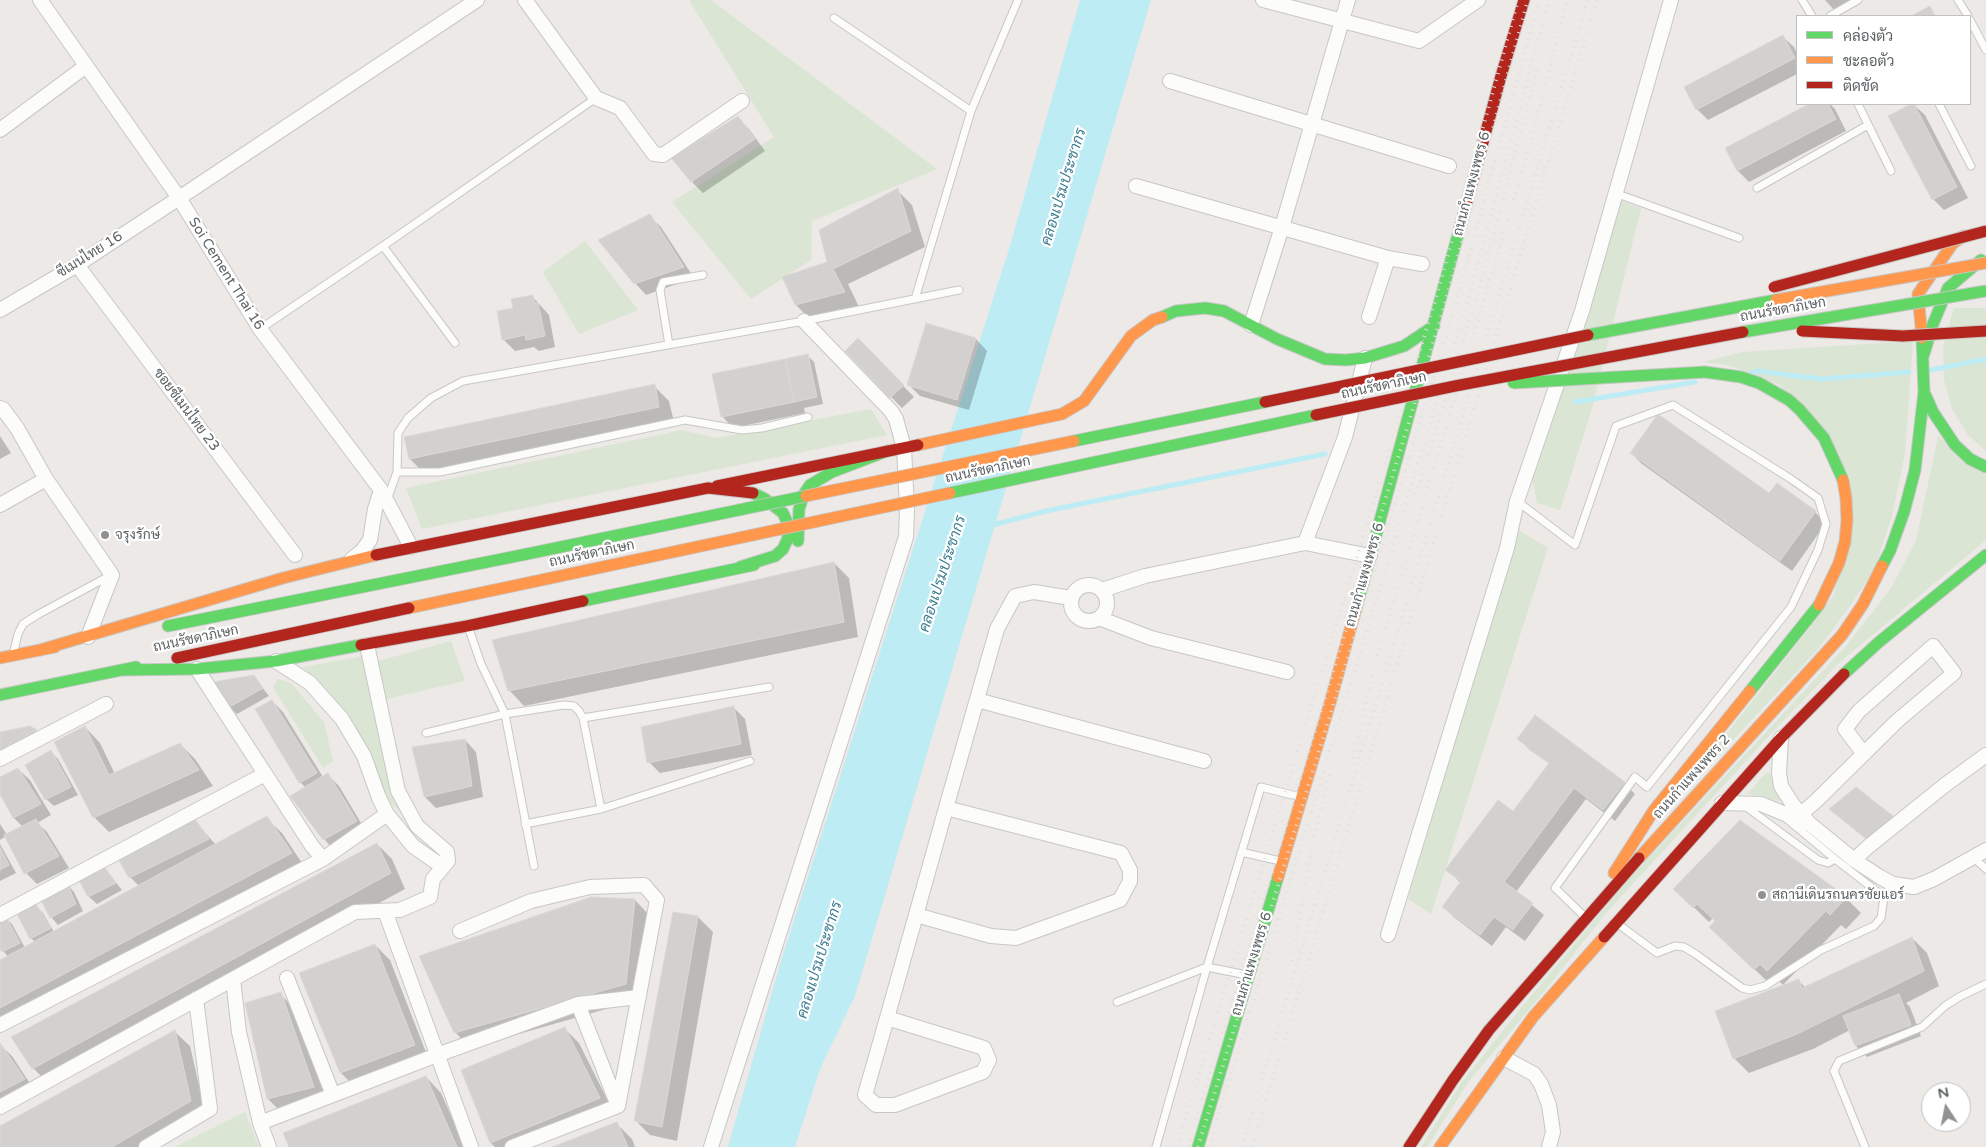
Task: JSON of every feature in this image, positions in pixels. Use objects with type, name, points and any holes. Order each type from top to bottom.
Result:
[{"type":"main road","name":"ถนนกำแพงเพชร 6","points":[[1198,1147],[1302,798],[1434,326],[1501,76],[1524,0]]},
{"type":"main road","points":[[1924,354],[1918,294],[1953,243],[1986,225]]},
{"type":"main road","points":[[1661,320],[1804,278],[1986,231]]},
{"type":"main road","points":[[1924,354],[1933,324],[1948,288],[1986,256]]},
{"type":"main road","name":"ถนนรัชดาภิเษก","points":[[0,658],[527,554],[1661,320],[1986,263]]},
{"type":"main road","name":"ถนนรัชดาภิเษก","points":[[0,695],[1455,386],[1760,329],[1986,290]]},
{"type":"main road","points":[[40,650],[283,578],[349,561],[1062,414],[1084,401],[1131,336],[1166,314],[1176,311],[1205,308],[1224,310],[1276,339],[1325,359],[1365,358],[1404,346],[1434,326]]},
{"type":"main road","points":[[1760,329],[1903,336],[1986,331]]},
{"type":"main road","name":"ถนนกำแพงเพชร 2","points":[[1409,1147],[1452,1080],[1489,1030],[1601,900],[1761,722],[1818,663],[1842,635],[1863,604],[1890,551],[1904,512],[1915,470],[1924,392],[1924,354]]},
{"type":"main road","points":[[1455,386],[1705,372],[1741,377],[1774,391],[1800,410],[1824,438],[1842,477],[1846,498],[1845,542],[1839,563],[1819,605],[1654,810],[1616,868],[1601,900]]},
{"type":"main road","points":[[1924,392],[1933,412],[1955,445],[1970,459],[1986,468]]},
{"type":"main road","points":[[123,670],[197,669],[276,661],[468,626],[774,562],[789,557],[796,548],[799,537],[799,509],[804,494],[810,485],[832,472],[887,451]]},
{"type":"main road","points":[[708,488],[752,494],[765,499],[783,513],[787,522],[788,538],[783,549],[775,556],[740,568]]},
{"type":"main road","points":[[1440,1147],[1533,1017],[1781,738],[1837,680],[1879,642],[1986,554]]},
{"type":"street","name":"Soi Cement Thai 16","points":[[40,0],[179,198],[260,329],[384,495],[411,547]]},
{"type":"street","name":"ซีเมนไทย 16","points":[[0,310],[77,265],[477,0]]},
{"type":"street","points":[[525,0],[596,98],[620,108],[654,154],[663,155],[742,101]]},
{"type":"street","points":[[1263,0],[1419,41],[1478,0]]},
{"type":"street","points":[[1251,325],[1282,227],[1348,0]]},
{"type":"street","points":[[1388,935],[1507,548],[1516,500],[1582,311],[1614,193],[1671,0]]},
{"type":"street","points":[[0,130],[86,66]]},
{"type":"street","points":[[1170,81],[1449,166]]},
{"type":"street","points":[[1136,186],[1388,258],[1422,264]]},
{"type":"street","points":[[1369,317],[1388,258]]},
{"type":"street","name":"ซอยซีเมนไทย 23","points":[[77,265],[295,554]]},
{"type":"street","points":[[711,1147],[906,537],[907,509],[904,448],[900,428],[891,410],[804,321]]},
{"type":"street","points":[[1305,543],[1345,437],[1365,358]]},
{"type":"street","points":[[0,408],[3,409],[17,428],[46,479],[112,574],[88,637]]},
{"type":"street","points":[[0,505],[46,479]]},
{"type":"street","points":[[349,561],[362,551],[370,540],[375,509],[384,495]]},
{"type":"street","points":[[1287,672],[1151,638],[1099,618],[1087,621],[1081,619],[1072,610],[1072,598],[1079,588],[1084,585],[1091,585],[1102,590],[1145,576],[1305,543],[1370,556]]},
{"type":"street","points":[[1099,618],[1106,608],[1107,602],[1102,590]]},
{"type":"street","points":[[887,1018],[984,1048],[989,1060],[983,1072],[895,1105],[876,1105],[865,1095],[997,629],[1015,596],[1034,592],[1072,598]]},
{"type":"street","points":[[0,1107],[355,912],[400,910],[430,897],[434,879],[448,861],[447,852],[417,826],[398,791],[367,645]]},
{"type":"street","points":[[1806,819],[1864,754],[1897,721],[1954,674],[1933,646],[1859,711],[1845,729],[1864,754]]},
{"type":"street","points":[[276,661],[310,683],[342,719],[364,756],[379,798],[387,814],[413,846],[443,867]]},
{"type":"street","points":[[197,669],[312,846],[324,860]]},
{"type":"street","points":[[976,700],[1204,761]]},
{"type":"street","points":[[0,759],[106,704]]},
{"type":"street","points":[[1781,738],[1779,773],[1781,786],[1806,819],[1854,860],[1892,884],[1914,887],[1934,879],[1986,850]]},
{"type":"street","points":[[1854,860],[1945,785],[1986,755]]},
{"type":"street","points":[[0,914],[265,774]]},
{"type":"street","points":[[1722,803],[1761,804],[1806,819]]},
{"type":"street","points":[[916,915],[991,936],[1016,938],[1120,900],[1130,881],[1130,870],[1121,853],[946,808]]},
{"type":"street","points":[[0,1025],[324,860],[387,814]]},
{"type":"street","points":[[460,931],[531,901],[590,887],[644,885],[657,900],[618,1106]]},
{"type":"street","points":[[385,911],[471,1147]]},
{"type":"street","points":[[287,978],[333,1095]]},
{"type":"street","points":[[233,979],[239,1032],[260,1123],[270,1147]]},
{"type":"street","points":[[260,1123],[578,1004],[639,997]]},
{"type":"street","points":[[146,1147],[210,1109],[196,999]]},
{"type":"street","points":[[578,1004],[618,1106]]},
{"type":"street","points":[[1504,1058],[1534,1074],[1541,1084],[1549,1105],[1553,1132],[1548,1147]]},
{"type":"street","points":[[512,1147],[618,1106]]},
{"type":"lane","points":[[915,299],[970,111],[1018,0]]},
{"type":"lane","points":[[1802,0],[1811,15]]},
{"type":"lane","points":[[1832,15],[1858,0]]},
{"type":"lane","points":[[1958,0],[1967,15]]},
{"type":"lane","points":[[834,18],[970,111]]},
{"type":"lane","points":[[1971,23],[1986,50]]},
{"type":"lane","points":[[260,329],[596,98]]},
{"type":"lane","points":[[1858,105],[1891,172]]},
{"type":"lane","points":[[1940,105],[1971,166]]},
{"type":"lane","points":[[1757,188],[1868,125]]},
{"type":"lane","points":[[1614,193],[1739,238]]},
{"type":"lane","points":[[383,246],[455,342]]},
{"type":"lane","points":[[669,345],[660,290],[663,282],[702,275]]},
{"type":"lane","points":[[384,495],[397,472],[398,433],[408,418],[431,398],[463,381],[804,321],[960,290]]},
{"type":"lane","points":[[1516,500],[1575,545],[1616,426],[1673,405],[1818,498],[1826,524],[1818,550],[1791,607],[1647,787],[1635,777],[1556,888],[1585,918]]},
{"type":"lane","points":[[397,472],[440,472],[685,420],[742,430],[762,428],[808,418]]},
{"type":"lane","points":[[12,656],[18,634],[24,624],[112,574]]},
{"type":"lane","points":[[468,626],[481,664],[505,714],[534,866]]},
{"type":"lane","points":[[583,718],[769,687]]},
{"type":"lane","points":[[426,733],[505,714],[564,705],[574,706],[579,710],[583,718],[601,808]]},
{"type":"lane","points":[[525,824],[601,808],[750,761]]},
{"type":"lane","points":[[1156,1147],[1261,787],[1302,798]]},
{"type":"lane","points":[[1742,803],[1818,860],[1828,863],[1835,859]]},
{"type":"lane","points":[[1774,808],[1884,897]]},
{"type":"lane","points":[[1242,852],[1283,862]]},
{"type":"lane","points":[[1973,857],[1986,869]]},
{"type":"lane","points":[[1616,922],[1657,953],[1675,946],[1684,947],[1742,988],[1750,990],[1765,986],[1821,950],[1874,926],[1882,918],[1884,897],[1892,884]]},
{"type":"lane","points":[[1117,1002],[1207,967],[1249,976]]},
{"type":"lane","points":[[1865,1147],[1834,1071],[1839,1061],[1922,1027],[1945,1006],[1986,984]]},
{"type":"green space","points":[[689,0],[711,0],[937,169],[812,221],[811,260],[751,299],[672,202],[774,137]]},
{"type":"green space","points":[[1618,200],[1641,208],[1591,412],[1560,510],[1537,503],[1532,477]]},
{"type":"green space","points":[[585,241],[638,310],[579,334],[543,272]]},
{"type":"green space","points":[[1954,308],[1986,308],[1986,451],[1968,435],[1952,409],[1944,380],[1943,347]]},
{"type":"green space","points":[[1913,341],[1905,453],[1892,516],[1875,568],[1818,649],[1665,813],[1834,595],[1849,480],[1780,385],[1728,365],[1703,362],[1742,352]]},
{"type":"green space","points":[[871,409],[887,435],[422,529],[406,488],[682,430],[716,438]]},
{"type":"green space","points":[[1938,436],[1986,475],[1986,540],[1839,663],[1769,736],[1607,912],[1543,993],[1469,1081],[1427,1147],[1421,1147],[1462,1082],[1520,1009],[1632,876],[1847,645],[1891,588],[1916,541]]},
{"type":"green space","points":[[1517,529],[1548,548],[1431,914],[1408,899]]},
{"type":"green space","points":[[451,641],[465,681],[386,699],[378,661]]},
{"type":"green space","points":[[364,656],[388,776],[400,810],[389,803],[356,732],[336,701],[303,667]]},
{"type":"green space","points":[[278,679],[291,683],[324,722],[333,761],[323,768],[273,687]]},
{"type":"green space","points":[[1766,773],[1770,773],[1781,802],[1763,796],[1747,794]]},
{"type":"green space","points":[[245,1112],[259,1147],[175,1147]]},
{"type":"water","name":"คลองเปรมประชากร","points":[[1080,0],[1151,0],[855,996],[820,1069],[795,1147],[728,1147],[781,961],[1010,246]]},
{"type":"building","points":[[1930,6],[1934,15],[1913,15]]},
{"type":"building","points":[[1783,35],[1795,58],[1696,110],[1684,87]]},
{"type":"building","points":[[1807,105],[1829,105],[1836,119],[1737,171],[1725,148]]},
{"type":"building","points":[[1909,105],[1915,105],[1957,187],[1932,200],[1888,116]]},
{"type":"building","points":[[738,116],[755,139],[691,182],[671,158]]},
{"type":"building","points":[[898,188],[911,231],[833,269],[845,292],[795,305],[782,277],[827,262],[819,230]]},
{"type":"building","points":[[650,214],[684,267],[634,284],[598,240]]},
{"type":"building","points":[[533,295],[535,303],[538,303],[545,336],[526,340],[525,335],[502,340],[497,311],[513,308],[511,299]]},
{"type":"building","points":[[926,323],[976,338],[957,400],[907,385]]},
{"type":"building","points":[[858,338],[904,385],[890,398],[845,351]]},
{"type":"building","points":[[808,354],[817,397],[794,402],[785,359]]},
{"type":"building","points":[[785,359],[794,402],[721,417],[712,374]]},
{"type":"building","points":[[655,384],[659,407],[409,459],[404,437]]},
{"type":"building","points":[[1658,414],[1769,493],[1777,483],[1816,511],[1780,561],[1630,453]]},
{"type":"building","points":[[834,562],[844,622],[508,691],[492,640]]},
{"type":"building","points":[[254,675],[263,688],[228,708],[213,682]]},
{"type":"building","points":[[272,700],[317,773],[299,783],[255,709]]},
{"type":"building","points":[[734,706],[741,744],[647,763],[641,727]]},
{"type":"building","points":[[1535,715],[1625,782],[1603,810],[1574,788],[1504,882],[1533,903],[1513,930],[1494,917],[1480,935],[1442,907],[1461,881],[1445,870],[1498,800],[1513,811],[1549,763],[1517,739]]},
{"type":"building","points":[[30,726],[37,730],[0,750],[0,732]]},
{"type":"building","points":[[85,726],[109,775],[180,743],[199,770],[93,818],[54,742]]},
{"type":"building","points":[[465,739],[472,786],[424,797],[412,747]]},
{"type":"building","points":[[51,750],[71,787],[45,800],[25,765]]},
{"type":"building","points":[[18,768],[41,804],[13,818],[0,794],[0,777]]},
{"type":"building","points":[[328,773],[357,821],[323,840],[290,796]]},
{"type":"building","points":[[1856,787],[1893,816],[1865,838],[1829,809]]},
{"type":"building","points":[[267,816],[292,853],[0,1008],[0,960]]},
{"type":"building","points":[[36,819],[59,856],[24,874],[4,835]]},
{"type":"building","points":[[195,819],[209,839],[129,878],[118,859]]},
{"type":"building","name":"สถานีเดินรถนครชัยแอร์","points":[[1740,820],[1847,897],[1830,915],[1826,911],[1767,971],[1760,964],[1754,970],[1709,927],[1715,921],[1697,904],[1693,908],[1673,889]]},
{"type":"building","points":[[377,843],[391,873],[32,1069],[11,1037]]},
{"type":"building","points":[[0,847],[9,865],[0,870]]},
{"type":"building","points":[[103,865],[116,883],[88,897],[77,877]]},
{"type":"building","points":[[67,883],[76,904],[50,918],[40,898]]},
{"type":"building","points":[[591,897],[635,899],[626,984],[454,1033],[419,956]]},
{"type":"building","points":[[36,904],[51,928],[30,939],[17,914]]},
{"type":"building","points":[[673,912],[698,916],[662,1127],[634,1121]]},
{"type":"building","points":[[5,915],[20,943],[2,952],[0,949],[0,918]]},
{"type":"building","points":[[1912,937],[1924,971],[1797,1034],[1733,1059],[1715,1011],[1799,979],[1802,988]]},
{"type":"building","points":[[375,944],[415,1045],[340,1073],[299,973]]},
{"type":"building","points":[[281,992],[314,1087],[267,1099],[245,1003]]},
{"type":"building","points":[[1899,994],[1911,1025],[1855,1046],[1843,1016]]},
{"type":"building","points":[[565,1027],[600,1098],[490,1143],[461,1070]]},
{"type":"building","points":[[175,1030],[191,1101],[112,1147],[0,1147],[0,1126]]},
{"type":"building","points":[[0,1043],[25,1079],[0,1092]]},
{"type":"building","points":[[426,1076],[457,1147],[289,1147],[283,1133]]},
{"type":"building","points":[[617,1122],[628,1147],[552,1147]]},
{"type":"waterway","points":[[1931,370],[1986,359]]},
{"type":"waterway","points":[[1751,373],[1757,371],[1821,379],[1909,372]]},
{"type":"waterway","points":[[1575,402],[1695,382]]},
{"type":"waterway","points":[[989,526],[1046,511],[1325,454]]},
{"type":"railway","points":[[1177,1147],[1435,301],[1518,0]]},
{"type":"railway","points":[[1188,1147],[1445,304],[1528,0]]},
{"type":"railway","points":[[1198,1147],[1455,307],[1539,0]]},
{"type":"railway","points":[[1209,1147],[1465,310],[1549,0]]},
{"type":"railway","points":[[1353,758],[1375,664],[1527,156],[1567,0]]},
{"type":"railway","points":[[1242,1147],[1588,0]]},
{"type":"railway","points":[[1252,1147],[1597,0]]},
{"type":"railway","points":[[1416,495],[1484,272],[1538,67]]},
{"type":"railway","points":[[1292,961],[1313,840],[1331,772]]},
{"type":"traffic: fast","points":[[1355,612],[1460,227]]},
{"type":"traffic: fast","points":[[1924,354],[1933,324],[1948,288],[1981,260]]},
{"type":"traffic: fast","points":[[1743,332],[1986,291]]},
{"type":"traffic: fast","points":[[1588,335],[1776,300]]},
{"type":"traffic: fast","points":[[1162,317],[1176,311],[1205,308],[1224,311],[1277,339],[1325,359],[1346,360],[1365,358],[1404,346],[1434,326]]},
{"type":"traffic: fast","points":[[1882,566],[1890,551],[1904,512],[1915,470],[1924,392],[1922,338]]},
{"type":"traffic: fast","points":[[1513,383],[1705,372],[1741,377],[1759,383],[1789,400],[1800,410],[1824,438],[1843,480]]},
{"type":"traffic: fast","points":[[1924,392],[1933,412],[1955,445],[1970,459],[1986,467]]},
{"type":"traffic: fast","points":[[1074,441],[1265,402]]},
{"type":"traffic: fast","points":[[950,493],[1316,415]]},
{"type":"traffic: fast","points":[[798,541],[799,509],[804,494],[810,485],[832,472],[887,451]]},
{"type":"traffic: fast","points":[[740,567],[775,556],[783,549],[788,538],[787,522],[783,513],[765,499],[753,493]]},
{"type":"traffic: fast","points":[[527,554],[806,496]]},
{"type":"traffic: fast","points":[[168,626],[527,554]]},
{"type":"traffic: fast","points":[[1844,674],[1879,642],[1986,555]]},
{"type":"traffic: fast","points":[[583,601],[754,565]]},
{"type":"traffic: fast","points":[[1750,691],[1819,605]]},
{"type":"traffic: fast","points":[[123,670],[197,669],[276,661],[361,645]]},
{"type":"traffic: fast","points":[[0,695],[136,667]]},
{"type":"traffic: fast","points":[[1198,1147],[1278,877]]},
{"type":"traffic: slow","points":[[1922,338],[1918,294],[1953,243],[1964,236]]},
{"type":"traffic: slow","points":[[1776,300],[1986,263]]},
{"type":"traffic: slow","points":[[918,445],[1062,414],[1084,401],[1131,336],[1153,320],[1162,317]]},
{"type":"traffic: slow","points":[[806,496],[1074,441]]},
{"type":"traffic: slow","points":[[1819,605],[1839,563],[1845,542],[1847,520],[1843,480]]},
{"type":"traffic: slow","points":[[532,582],[950,493]]},
{"type":"traffic: slow","points":[[40,650],[283,578],[376,555]]},
{"type":"traffic: slow","points":[[1639,858],[1842,635],[1863,604],[1882,566]]},
{"type":"traffic: slow","points":[[409,608],[532,582]]},
{"type":"traffic: slow","points":[[1278,877],[1355,612]]},
{"type":"traffic: slow","points":[[0,658],[55,647]]},
{"type":"traffic: slow","points":[[1614,873],[1654,810],[1750,691]]},
{"type":"traffic: slow","points":[[1440,1147],[1533,1017],[1604,937]]},
{"type":"traffic: jam","points":[[1460,227],[1501,76],[1524,0]]},
{"type":"traffic: jam","points":[[1774,287],[1986,231]]},
{"type":"traffic: jam","points":[[1802,331],[1903,336],[1986,331]]},
{"type":"traffic: jam","points":[[1316,415],[1455,386],[1743,332]]},
{"type":"traffic: jam","points":[[1265,402],[1588,335]]},
{"type":"traffic: jam","points":[[717,486],[918,445]]},
{"type":"traffic: jam","points":[[376,555],[708,488],[753,493]]},
{"type":"traffic: jam","points":[[361,645],[467,626],[583,601]]},
{"type":"traffic: jam","points":[[177,658],[409,608]]},
{"type":"traffic: jam","points":[[1604,937],[1781,738],[1844,674]]},
{"type":"traffic: jam","points":[[1409,1147],[1489,1030],[1639,858]]},
{"type":"place","name":"จรุงรักษ์","points":[[105,535]]},
{"type":"place","name":"สถานีเดินรถนครชัยแอร์","points":[[1762,895]]}]
